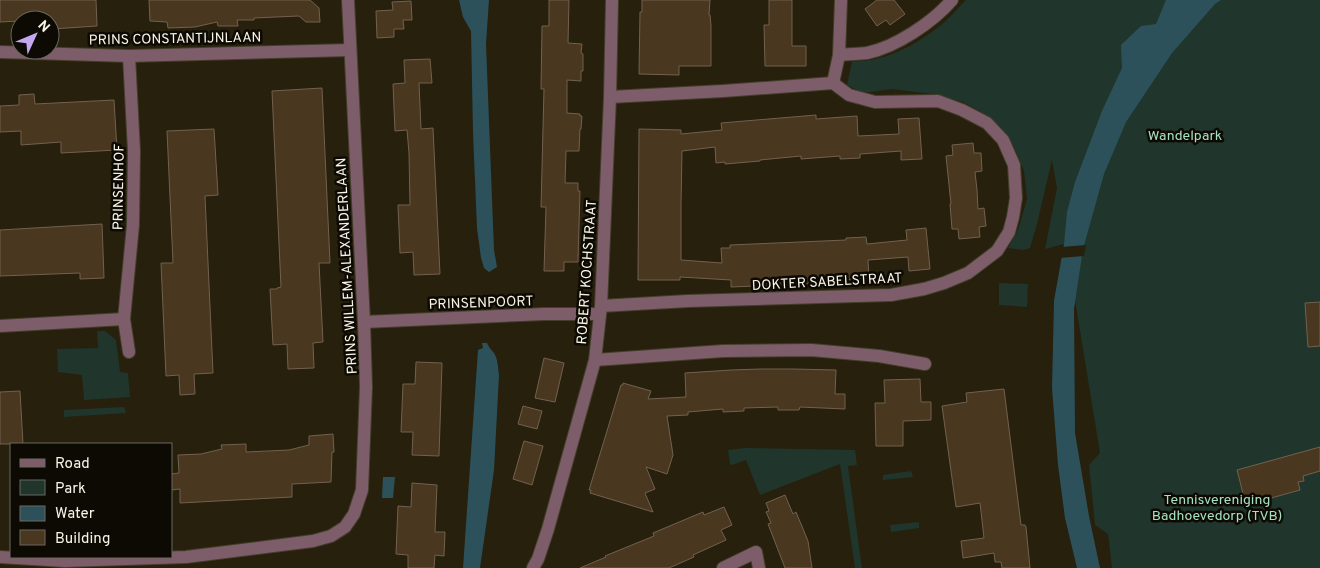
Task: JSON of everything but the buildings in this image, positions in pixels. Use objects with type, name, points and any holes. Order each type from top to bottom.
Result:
[{"type":"street","name":"PRINS WILLEM-ALEXANDERLAAN","points":[[172,557],[313,541],[330,536],[345,527],[354,514],[362,490],[366,387],[348,0]]},
{"type":"street","name":"ROBERT KOCHSTRAAT","points":[[533,568],[548,529],[595,360],[600,310],[610,97],[612,0]]},
{"type":"street","points":[[610,97],[832,83],[839,55],[841,0]]},
{"type":"street","points":[[839,55],[867,52],[895,43],[925,25],[952,0]]},
{"type":"street","name":"PRINS CONSTANTIJNLAAN","points":[[0,52],[129,56],[350,50]]},
{"type":"street","name":"PRINSENHOF","points":[[129,56],[134,151],[133,225],[124,319],[129,352]]},
{"type":"street","name":"DOKTER SABELSTRAAT","points":[[600,310],[688,301],[891,295],[924,289],[952,280],[968,273],[996,251],[1009,232],[1013,217],[1016,198],[1014,165],[1003,140],[987,123],[962,110],[938,102],[875,102],[849,95],[832,83]]},
{"type":"street","name":"PRINSENPOORT","points":[[364,322],[600,310]]},
{"type":"street","points":[[0,326],[124,319]]},
{"type":"street","points":[[595,360],[723,351],[810,350],[879,356],[925,364]]},
{"type":"street","points":[[723,568],[756,552],[759,568]]},
{"type":"street","name":"PRINS WILLEM-ALEXANDERLAAN","points":[[16,558],[65,561],[156,558]]},
{"type":"green space","name":"Wandelpark","points":[[966,0],[1320,0],[1320,568],[1112,568],[1108,534],[1095,525],[1089,465],[1100,453],[1065,239],[1064,244],[1045,249],[1057,188],[1052,160],[1030,248],[1023,250],[1008,248],[1018,230],[1027,199],[1024,171],[1013,145],[1001,127],[983,113],[963,102],[932,94],[892,89],[863,93],[847,85],[852,61],[876,59],[900,51],[941,25]]},
{"type":"green space","points":[[999,283],[1028,284],[1027,307],[999,305]]},
{"type":"green space","points":[[97,331],[105,331],[116,340],[120,372],[128,373],[130,397],[84,400],[82,375],[58,372],[57,349],[98,348]]},
{"type":"green space","points":[[124,407],[126,413],[64,417],[64,410]]},
{"type":"green space","points":[[745,448],[855,450],[857,465],[848,466],[862,568],[855,568],[840,464],[760,495],[746,460],[730,464],[728,450]]},
{"type":"green space","points":[[911,471],[913,477],[883,480],[883,475]]},
{"type":"green space","points":[[919,522],[919,528],[891,532],[890,525]]},
{"type":"water","points":[[459,0],[489,0],[486,44],[494,250],[497,267],[489,272],[484,268],[481,258],[477,228],[471,31],[463,17]]},
{"type":"water","points":[[1166,0],[1221,0],[1215,4],[1172,53],[1126,122],[1104,174],[1083,249],[1074,309],[1075,433],[1100,568],[1077,568],[1065,518],[1058,465],[1052,388],[1054,301],[1064,244],[1067,212],[1075,182],[1102,111],[1122,68],[1121,45],[1141,26],[1156,24]]},
{"type":"water","points":[[482,343],[487,343],[495,355],[498,364],[494,470],[480,568],[463,568],[478,350],[483,348]]},
{"type":"water","points":[[383,477],[395,477],[393,498],[382,498]]},
{"type":"pier","points":[[1086,245],[1084,256],[1059,258],[1061,247]]},
{"type":"park label","name":"Tennisvereniging Badhoevedorp (TVB)","points":[[1217,508]]}]
